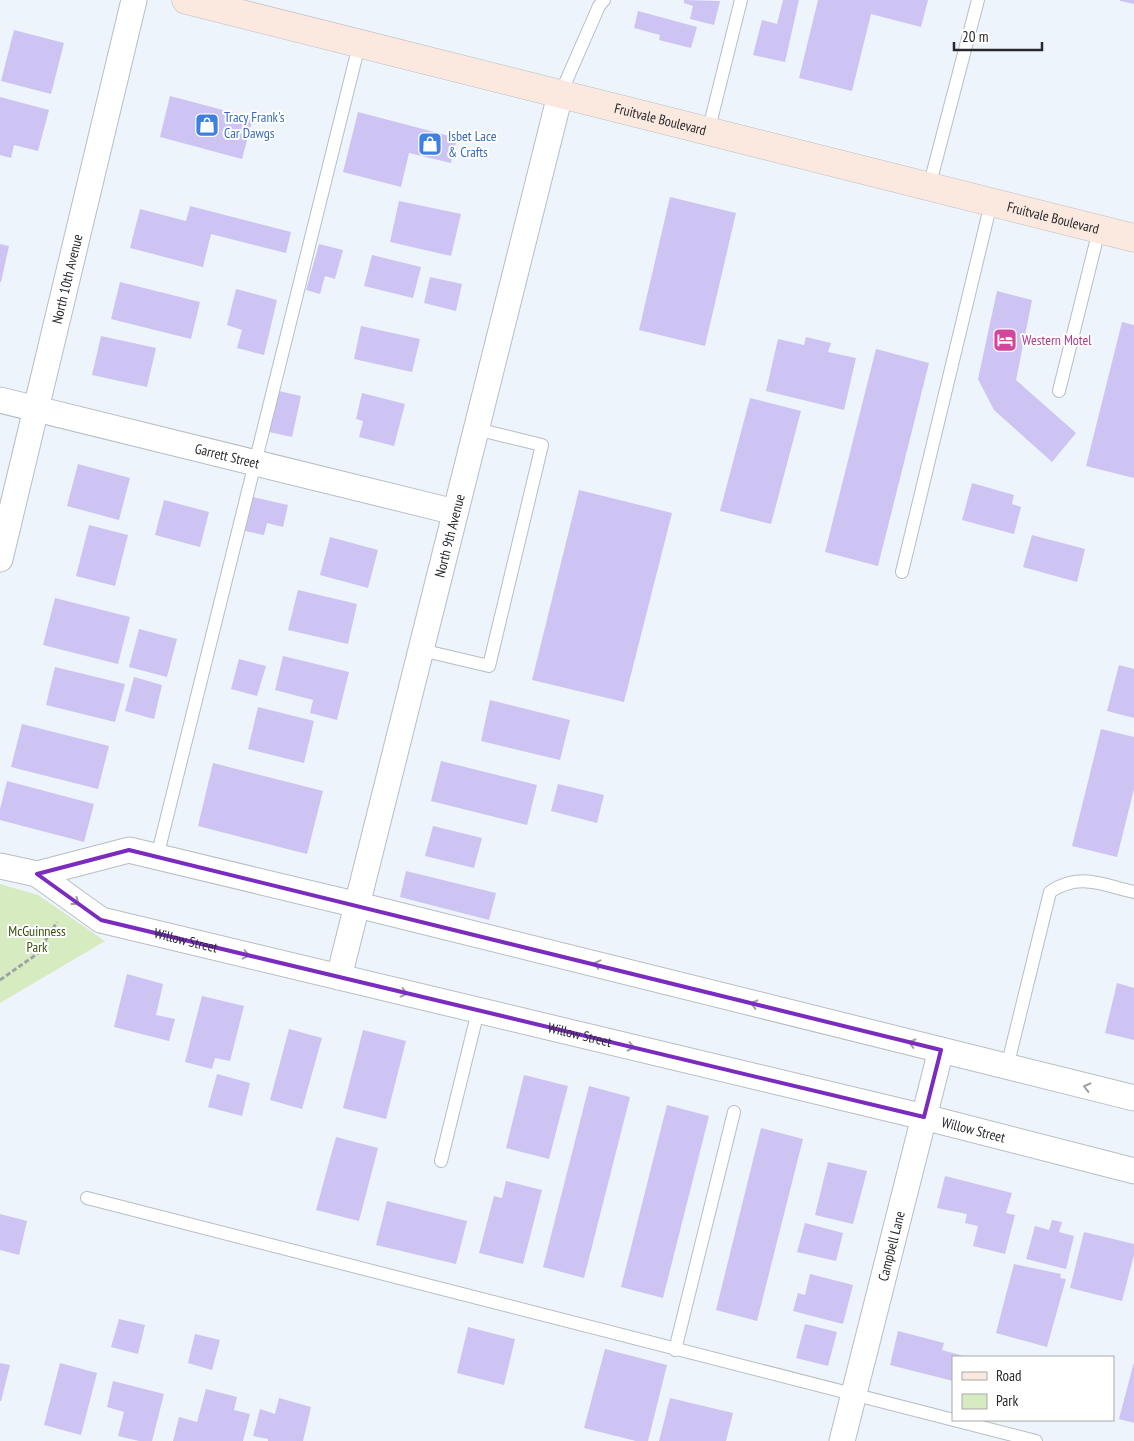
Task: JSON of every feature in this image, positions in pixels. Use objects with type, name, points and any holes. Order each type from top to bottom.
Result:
[{"type":"main road","name":"Fruitvale Boulevard","points":[[186,0],[1134,238]]},
{"type":"street","name":"North 10th Avenue","points":[[0,559],[134,0]]},
{"type":"street","name":"North 9th Avenue","points":[[339,977],[560,95]]},
{"type":"street","name":"Garrett Street","points":[[0,400],[454,512]]},
{"type":"street","name":"Willow Street","points":[[37,874],[129,850],[1134,1098]]},
{"type":"street","name":"Willow Street","points":[[0,866],[37,874],[101,920],[924,1117],[1134,1171]]},
{"type":"street","name":"Campbell Lane","points":[[842,1441],[941,1050]]},
{"type":"lane","points":[[708,132],[741,0]]},
{"type":"lane","points":[[929,187],[978,0]]},
{"type":"lane","points":[[560,95],[599,2]]},
{"type":"lane","points":[[157,857],[360,45]]},
{"type":"lane","points":[[902,572],[991,203]]},
{"type":"lane","points":[[1060,391],[1099,230]]},
{"type":"lane","points":[[421,650],[489,666],[542,445],[476,429]]},
{"type":"lane","points":[[1007,1067],[1050,892],[1059,886],[1083,879],[1134,892]]},
{"type":"lane","points":[[440,1161],[478,1011]]},
{"type":"lane","points":[[675,1350],[734,1112]]},
{"type":"lane","points":[[87,1198],[952,1420]]},
{"type":"lane","points":[[955,1421],[1036,1441]]},
{"type":"path","points":[[0,980],[36,954],[72,899]]},
{"type":"highlighted area","points":[[129,850],[941,1050],[924,1117],[101,920],[37,874]]},
{"type":"green space","name":"McGuinness Park","points":[[0,884],[38,895],[105,941],[0,1003]]},
{"type":"building","points":[[684,0],[720,1],[714,25],[690,19],[693,6],[684,3]]},
{"type":"building","points":[[783,0],[799,0],[785,62],[753,55],[762,20],[777,24]]},
{"type":"building","points":[[818,0],[928,0],[921,27],[871,14],[852,91],[799,78]]},
{"type":"building","points":[[1134,0],[1134,4],[1120,1]]},
{"type":"building","points":[[638,11],[697,27],[691,48],[659,40],[660,35],[634,28]]},
{"type":"building","points":[[14,30],[64,43],[51,94],[1,81]]},
{"type":"building","points":[[170,96],[253,118],[242,159],[160,137]]},
{"type":"building","points":[[0,97],[49,110],[38,151],[14,145],[11,158],[0,155]]},
{"type":"building","points":[[358,112],[457,138],[451,163],[409,153],[401,187],[343,172]]},
{"type":"building","points":[[670,197],[736,213],[705,346],[639,330]]},
{"type":"building","points":[[399,201],[461,214],[451,256],[390,242]]},
{"type":"building","points":[[190,206],[291,232],[286,253],[211,234],[203,267],[130,248],[140,209],[186,221]]},
{"type":"building","points":[[0,244],[9,246],[1,282],[0,282]]},
{"type":"building","points":[[319,244],[343,250],[335,279],[325,276],[320,294],[306,290]]},
{"type":"building","points":[[372,255],[421,267],[413,298],[364,286]]},
{"type":"building","points":[[430,277],[462,284],[456,311],[424,303]]},
{"type":"building","points":[[120,282],[200,302],[191,339],[111,319]]},
{"type":"building","points":[[236,289],[277,300],[264,355],[237,348],[242,330],[227,325]]},
{"type":"building","name":"Western Motel","points":[[997,291],[1032,300],[1016,380],[1076,433],[1052,462],[994,410],[978,379]]},
{"type":"building","points":[[1122,322],[1134,325],[1134,478],[1086,466]]},
{"type":"building","points":[[361,326],[420,339],[412,372],[354,359]]},
{"type":"building","points":[[101,336],[156,348],[147,387],[92,375]]},
{"type":"building","points":[[806,337],[831,343],[828,352],[856,358],[844,410],[766,391],[778,339],[804,345]]},
{"type":"building","points":[[876,349],[929,363],[878,566],[825,552]]},
{"type":"building","points":[[279,391],[301,396],[292,437],[269,432]]},
{"type":"building","points":[[362,393],[405,404],[394,446],[359,437],[363,421],[356,419]]},
{"type":"building","points":[[750,398],[801,411],[771,524],[720,511]]},
{"type":"building","points":[[78,464],[130,478],[119,520],[67,506]]},
{"type":"building","points":[[972,483],[1014,495],[1012,504],[1021,507],[1014,534],[962,520]]},
{"type":"building","points":[[579,490],[672,513],[624,702],[532,680]]},
{"type":"building","points":[[253,497],[288,505],[283,527],[267,523],[264,535],[245,531]]},
{"type":"building","points":[[164,500],[209,512],[200,547],[155,535]]},
{"type":"building","points":[[89,525],[128,535],[115,586],[76,576]]},
{"type":"building","points":[[1032,535],[1085,549],[1077,582],[1023,567]]},
{"type":"building","points":[[330,537],[378,550],[368,588],[320,575]]},
{"type":"building","points":[[298,590],[357,604],[348,644],[288,630]]},
{"type":"building","points":[[55,598],[130,617],[118,664],[43,645]]},
{"type":"building","points":[[139,629],[177,639],[167,677],[129,667]]},
{"type":"building","points":[[283,656],[349,672],[337,720],[310,713],[313,700],[275,690]]},
{"type":"building","points":[[239,659],[266,666],[257,696],[231,689]]},
{"type":"building","points":[[1119,665],[1134,669],[1134,718],[1107,711]]},
{"type":"building","points":[[55,667],[125,684],[115,722],[46,705]]},
{"type":"building","points":[[134,677],[162,685],[154,719],[125,711]]},
{"type":"building","points":[[490,700],[570,720],[560,760],[481,741]]},
{"type":"building","points":[[258,707],[314,721],[304,763],[248,749]]},
{"type":"building","points":[[22,724],[109,746],[98,789],[11,767]]},
{"type":"building","points":[[1101,729],[1134,737],[1134,789],[1117,857],[1072,846]]},
{"type":"building","points":[[441,761],[537,785],[527,825],[431,801]]},
{"type":"building","points":[[213,763],[323,791],[307,854],[198,826]]},
{"type":"building","points":[[7,781],[94,804],[84,842],[0,820],[0,809]]},
{"type":"building","points":[[558,784],[604,795],[597,823],[551,811]]},
{"type":"building","points":[[433,826],[482,838],[474,868],[425,856]]},
{"type":"building","points":[[406,871],[496,893],[489,920],[400,897]]},
{"type":"building","points":[[127,974],[163,984],[156,1015],[175,1019],[169,1041],[114,1027]]},
{"type":"building","points":[[1117,983],[1134,988],[1134,1040],[1105,1033]]},
{"type":"building","points":[[202,996],[244,1006],[230,1061],[215,1058],[212,1069],[185,1062]]},
{"type":"building","points":[[289,1029],[322,1038],[302,1109],[270,1100]]},
{"type":"building","points":[[363,1030],[406,1041],[386,1119],[343,1108]]},
{"type":"building","points":[[217,1074],[250,1083],[242,1116],[208,1107]]},
{"type":"building","points":[[524,1075],[568,1086],[549,1159],[506,1148]]},
{"type":"building","points":[[589,1086],[630,1097],[584,1278],[543,1267]]},
{"type":"building","points":[[667,1105],[709,1116],[663,1298],[621,1287]]},
{"type":"building","points":[[761,1128],[803,1139],[757,1321],[716,1310]]},
{"type":"building","points":[[336,1137],[378,1148],[359,1221],[316,1210]]},
{"type":"building","points":[[828,1162],[867,1171],[853,1224],[815,1215]]},
{"type":"building","points":[[945,1176],[1012,1193],[1006,1213],[1015,1215],[1005,1254],[973,1246],[978,1226],[965,1223],[967,1214],[937,1208]]},
{"type":"building","points":[[506,1181],[542,1190],[523,1264],[479,1253],[494,1196],[502,1198]]},
{"type":"building","points":[[387,1201],[467,1221],[456,1264],[376,1245]]},
{"type":"building","points":[[0,1214],[27,1221],[19,1255],[0,1250]]},
{"type":"building","points":[[1052,1220],[1062,1222],[1059,1232],[1074,1236],[1066,1269],[1026,1259],[1035,1226],[1049,1230]]},
{"type":"building","points":[[805,1223],[843,1233],[836,1261],[797,1252]]},
{"type":"building","points":[[1084,1232],[1134,1244],[1134,1255],[1122,1301],[1070,1288]]},
{"type":"building","points":[[1014,1264],[1061,1274],[1060,1278],[1066,1279],[1047,1347],[996,1333]]},
{"type":"building","points":[[810,1274],[853,1285],[843,1324],[793,1311],[798,1293],[805,1295]]},
{"type":"building","points":[[119,1319],[145,1325],[138,1354],[111,1347]]},
{"type":"building","points":[[805,1324],[837,1332],[828,1366],[796,1358]]},
{"type":"building","points":[[468,1327],[515,1339],[504,1385],[457,1373]]},
{"type":"building","points":[[898,1331],[944,1343],[942,1350],[963,1356],[952,1356],[952,1381],[890,1365]]},
{"type":"building","points":[[195,1334],[220,1340],[212,1370],[188,1363]]},
{"type":"building","points":[[605,1349],[667,1365],[648,1441],[636,1441],[584,1428]]},
{"type":"building","points":[[1134,1362],[1134,1423],[1119,1419]]},
{"type":"building","points":[[0,1363],[10,1365],[1,1401],[0,1401]]},
{"type":"building","points":[[60,1363],[97,1373],[81,1435],[44,1425]]},
{"type":"building","points":[[113,1381],[164,1394],[152,1441],[139,1441],[118,1436],[124,1412],[107,1407]]},
{"type":"building","points":[[206,1389],[237,1397],[234,1410],[250,1414],[243,1441],[173,1441],[179,1417],[197,1422]]},
{"type":"building","points":[[279,1398],[311,1407],[303,1441],[268,1441],[268,1439],[253,1436],[260,1409],[275,1414]]},
{"type":"building","points":[[670,1398],[733,1413],[726,1441],[659,1441]]},
{"type":"place","name":"Tracy Frank's Car Dawgs","points":[[207,125]]},
{"type":"place","name":"Isbet Lace & Crafts","points":[[430,144]]},
{"type":"place","name":"Western Motel","points":[[1005,340]]}]
